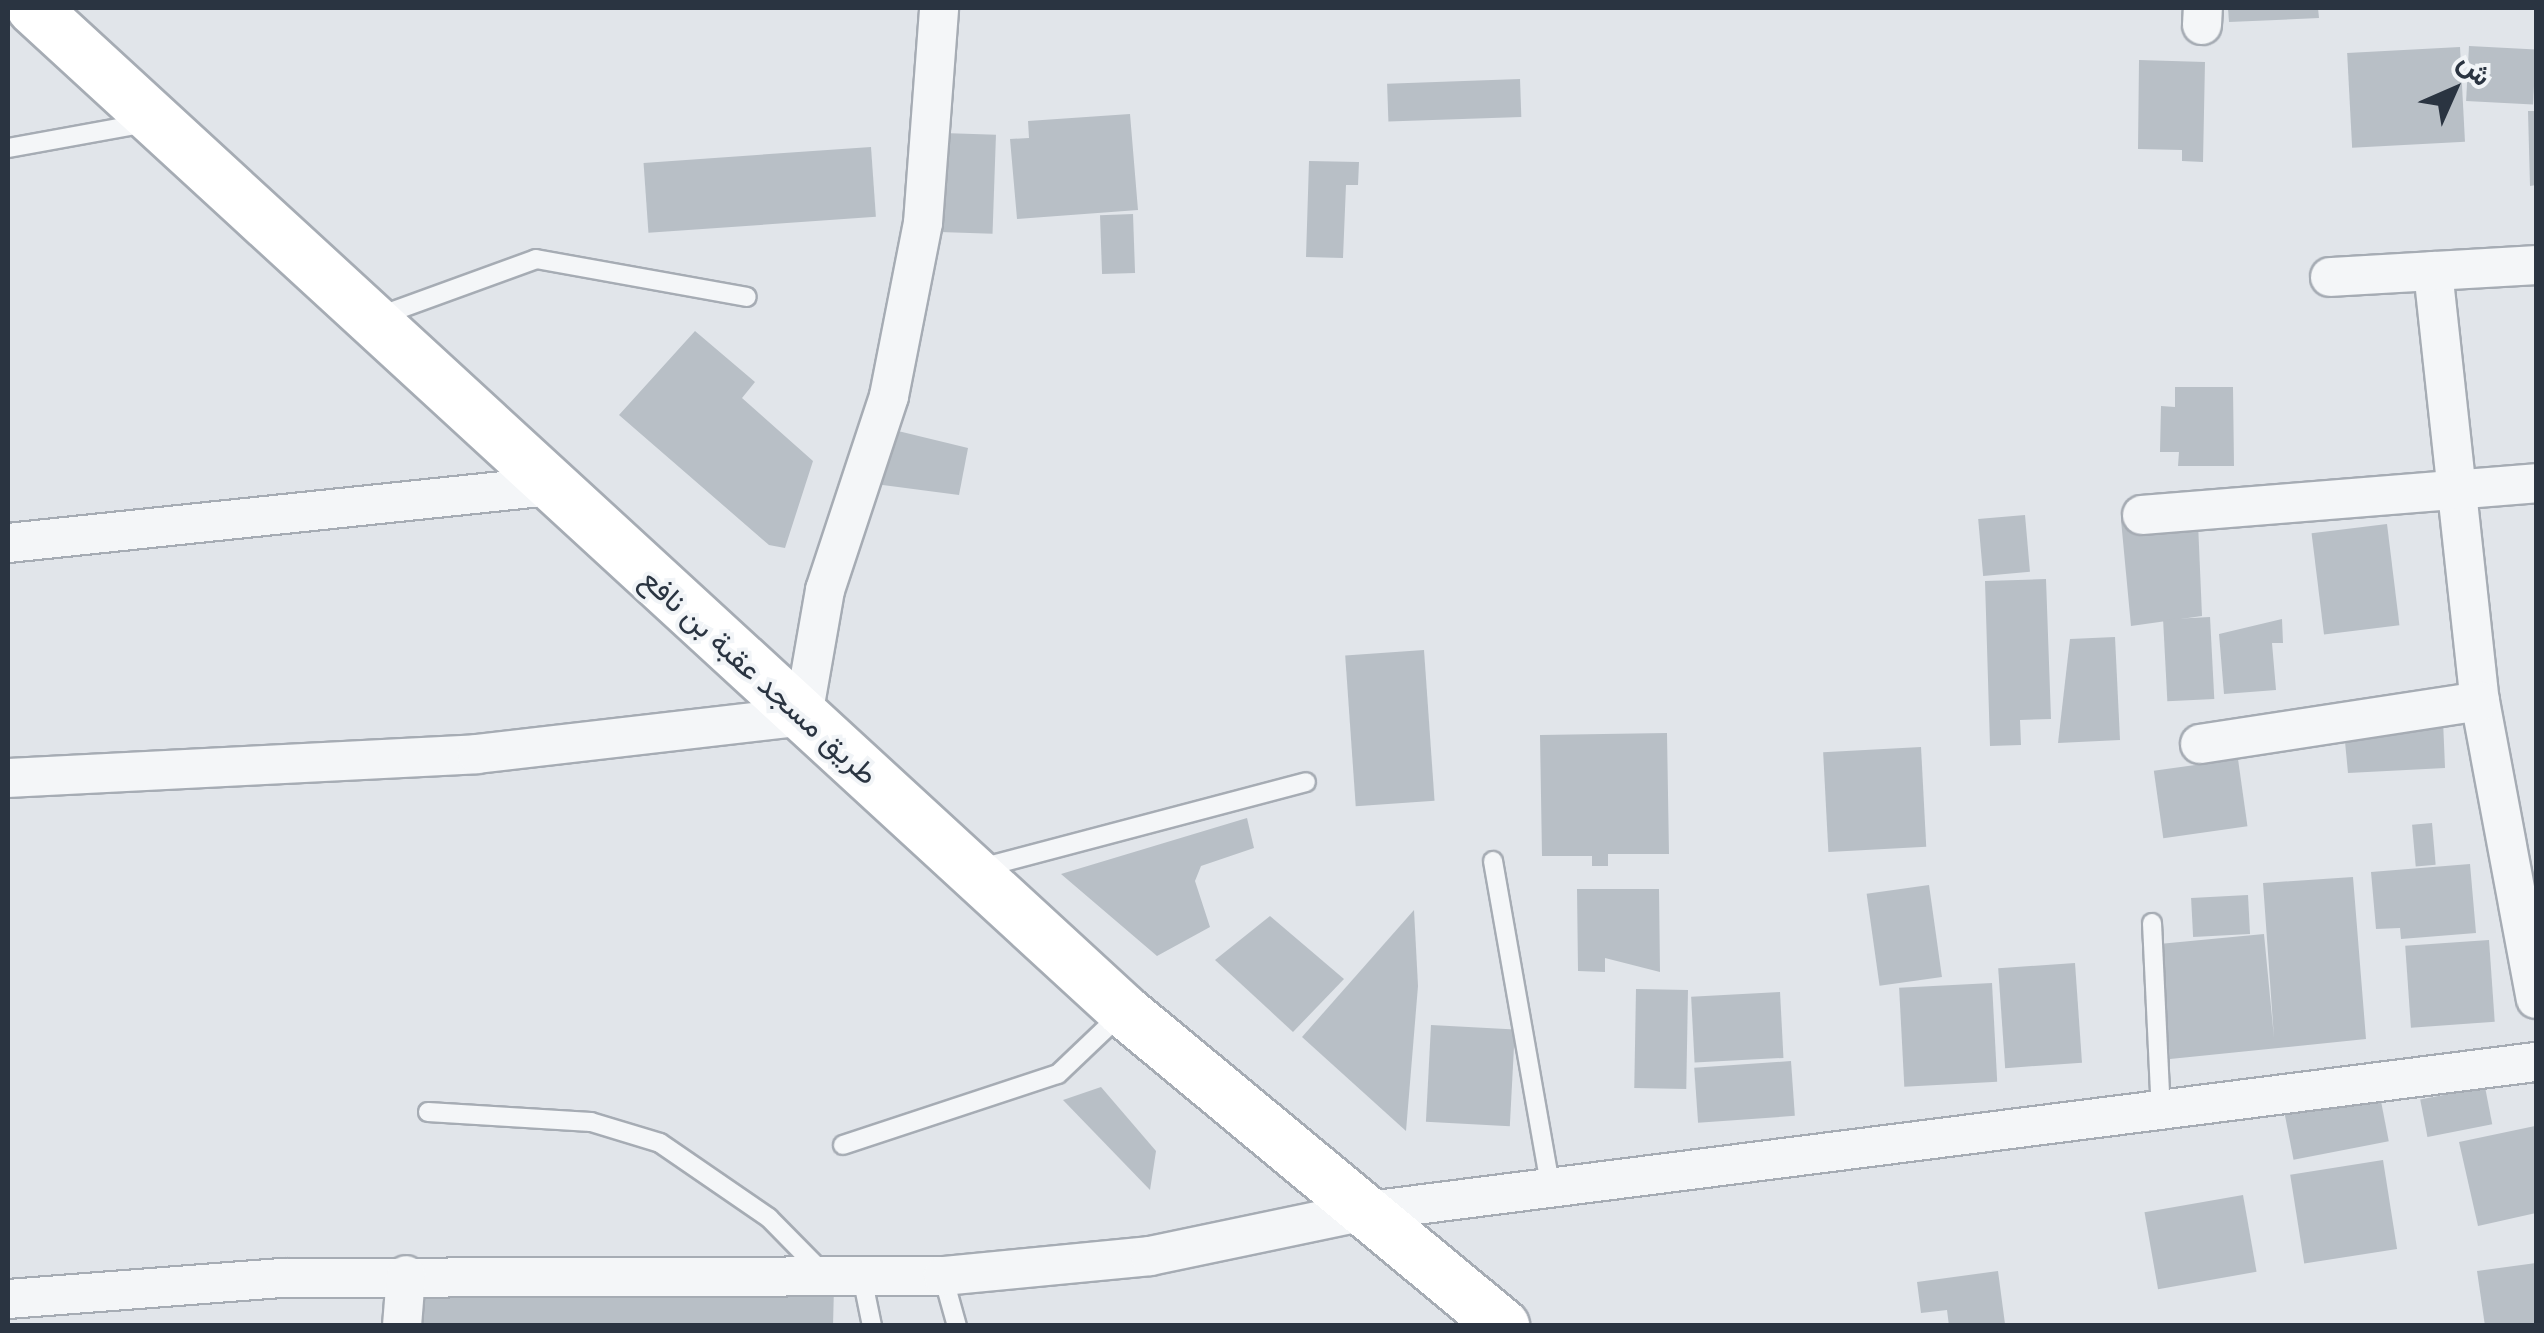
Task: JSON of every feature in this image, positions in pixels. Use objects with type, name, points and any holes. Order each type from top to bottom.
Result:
[{"type":"street","name":"طريق مسجد عقبة بن نافع","points":[[33,8],[1124,1011],[1361,1212],[1504,1326]]},
{"type":"street","points":[[8,778],[477,754],[803,716],[825,590],[889,396],[923,223],[938,8]]},
{"type":"street","points":[[2330,277],[2536,265]]},
{"type":"street","points":[[2433,271],[2480,701],[2536,999]]},
{"type":"street","points":[[2142,515],[2456,494],[2536,483]]},
{"type":"street","points":[[8,543],[550,486]]},
{"type":"street","points":[[2200,744],[2480,701]]},
{"type":"street","points":[[8,1298],[406,1275],[846,1281],[943,1276],[1150,1256],[1361,1212],[2536,1062]]},
{"type":"street","points":[[402,1326],[406,1275]]},
{"type":"lane","points":[[8,148],[157,121]]},
{"type":"lane","points":[[372,319],[536,259],[747,297]]},
{"type":"lane","points":[[971,870],[1306,782]]},
{"type":"lane","points":[[1493,861],[1551,1189]]},
{"type":"lane","points":[[2152,922],[2161,1111]]},
{"type":"lane","points":[[843,1145],[1058,1074],[1124,1011]]},
{"type":"lane","points":[[428,1112],[591,1122],[660,1143],[770,1218],[846,1281],[872,1326]]},
{"type":"lane","points":[[943,1276],[957,1326]]},
{"type":"building","points":[[2228,8],[2318,8],[2319,18],[2229,22]]},
{"type":"building","points":[[2469,46],[2536,50],[2533,104],[2466,101]]},
{"type":"building","points":[[2460,47],[2465,142],[2352,148],[2347,53]]},
{"type":"building","points":[[2139,60],[2205,62],[2203,162],[2182,161],[2182,150],[2138,149]]},
{"type":"building","points":[[1520,79],[1521,117],[1388,122],[1387,84]]},
{"type":"building","points":[[2528,111],[2536,111],[2536,185],[2530,186]]},
{"type":"building","points":[[1130,114],[1138,210],[1017,219],[1010,139],[1029,138],[1028,121]]},
{"type":"building","points":[[943,133],[996,135],[993,234],[940,232]]},
{"type":"building","points":[[871,147],[876,217],[648,233],[644,163]]},
{"type":"building","points":[[1309,161],[1359,162],[1358,185],[1346,185],[1343,258],[1306,257]]},
{"type":"building","points":[[1133,214],[1135,273],[1102,274],[1100,215]]},
{"type":"building","points":[[695,331],[755,382],[742,398],[813,461],[785,548],[769,545],[619,415]]},
{"type":"building","points":[[2175,387],[2233,387],[2234,466],[2178,466],[2179,452],[2160,452],[2161,406],[2175,407]]},
{"type":"building","points":[[898,431],[968,448],[959,495],[875,484]]},
{"type":"building","points":[[2025,515],[2030,572],[1983,576],[1978,519]]},
{"type":"building","points":[[2121,520],[2198,523],[2202,616],[2131,626]]},
{"type":"building","points":[[2387,524],[2399,625],[2324,635],[2312,533]]},
{"type":"building","points":[[2046,579],[2051,719],[2020,720],[2021,745],[1990,746],[1985,581]]},
{"type":"building","points":[[2210,617],[2214,699],[2167,701],[2163,619]]},
{"type":"building","points":[[2282,619],[2283,643],[2272,643],[2276,690],[2224,694],[2219,634]]},
{"type":"building","points":[[2115,637],[2120,740],[2058,743],[2070,639]]},
{"type":"building","points":[[1424,650],[1435,801],[1356,806],[1345,656]]},
{"type":"building","points":[[2443,720],[2445,768],[2348,773],[2344,731]]},
{"type":"building","points":[[1667,733],[1669,854],[1608,854],[1608,866],[1592,866],[1592,856],[1542,856],[1540,735]]},
{"type":"building","points":[[1921,747],[1926,847],[1828,852],[1823,752]]},
{"type":"building","points":[[2238,759],[2247,826],[2163,838],[2154,771]]},
{"type":"building","points":[[1247,818],[1254,848],[1201,866],[1195,881],[1210,927],[1157,956],[1061,874]]},
{"type":"building","points":[[2432,823],[2436,865],[2416,867],[2412,825]]},
{"type":"building","points":[[2470,864],[2476,933],[2401,939],[2400,928],[2376,929],[2371,872]]},
{"type":"building","points":[[2353,877],[2366,1039],[2170,1059],[2159,944],[2264,934],[2274,1038],[2263,883]]},
{"type":"building","points":[[1929,885],[1942,977],[1880,986],[1867,894]]},
{"type":"building","points":[[1577,889],[1659,889],[1660,972],[1605,958],[1605,972],[1578,971]]},
{"type":"building","points":[[2248,895],[2250,934],[2193,937],[2191,898]]},
{"type":"building","points":[[1414,910],[1418,986],[1406,1131],[1302,1037]]},
{"type":"building","points":[[1270,916],[1344,979],[1293,1032],[1215,960]]},
{"type":"building","points":[[2489,940],[2495,1022],[2411,1028],[2405,946]]},
{"type":"building","points":[[2075,963],[2082,1063],[2005,1068],[1998,968]]},
{"type":"building","points":[[1992,983],[1997,1082],[1904,1087],[1899,988]]},
{"type":"building","points":[[1636,989],[1688,990],[1686,1089],[1634,1088]]},
{"type":"building","points":[[1780,992],[1783,1058],[1695,1063],[1691,997]]},
{"type":"building","points":[[1431,1025],[1515,1029],[1510,1126],[1426,1122]]},
{"type":"building","points":[[1791,1061],[1795,1116],[1698,1123],[1694,1068]]},
{"type":"building","points":[[1101,1087],[1156,1151],[1150,1190],[1063,1100]]},
{"type":"building","points":[[2485,1087],[2492,1124],[2427,1137],[2420,1100]]},
{"type":"building","points":[[2380,1096],[2389,1141],[2294,1160],[2285,1115]]},
{"type":"building","points":[[2535,1126],[2536,1213],[2478,1226],[2459,1142]]},
{"type":"building","points":[[2383,1160],[2397,1249],[2304,1264],[2290,1175]]},
{"type":"building","points":[[2243,1195],[2257,1272],[2158,1289],[2145,1212]]},
{"type":"building","points":[[2536,1263],[2536,1326],[2485,1326],[2477,1271]]},
{"type":"building","points":[[1998,1271],[2005,1324],[1949,1326],[1947,1310],[1921,1313],[1917,1282]]},
{"type":"building","points":[[420,1276],[834,1287],[833,1326],[418,1326]]}]
